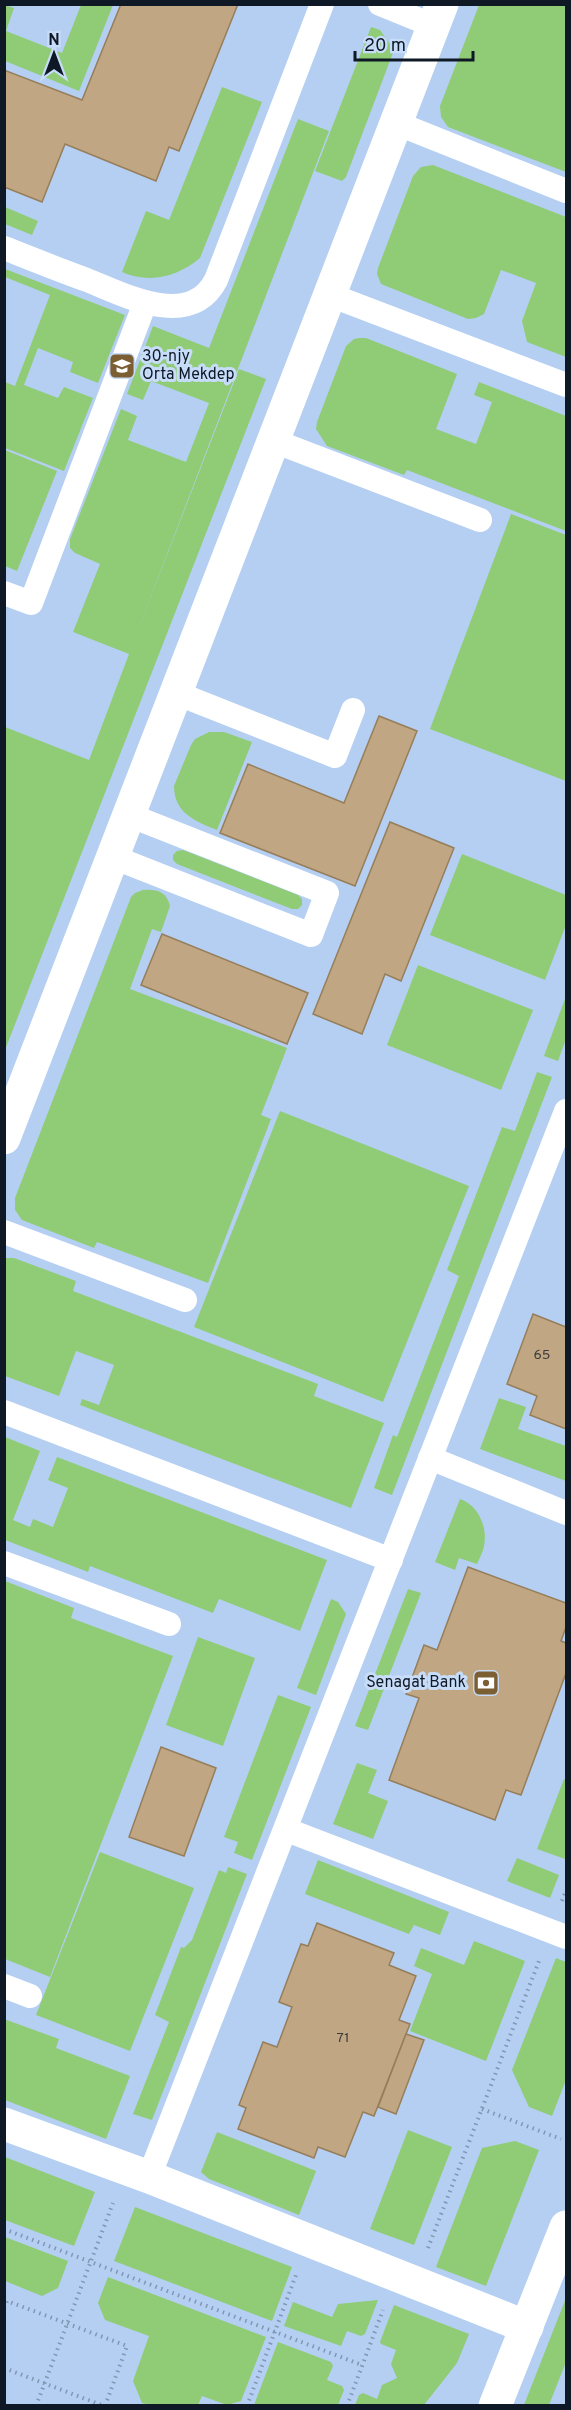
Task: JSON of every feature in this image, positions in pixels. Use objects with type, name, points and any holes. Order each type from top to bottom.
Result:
[{"type":"street","points":[[4,1138],[438,15]]},
{"type":"street","points":[[4,2124],[149,2177],[527,2327]]},
{"type":"street","points":[[495,2406],[567,2227]]},
{"type":"lane","points":[[4,248],[145,303],[174,306],[189,304],[199,299],[211,289],[322,4]]},
{"type":"lane","points":[[381,4],[438,15]]},
{"type":"lane","points":[[396,123],[567,191]]},
{"type":"lane","points":[[330,296],[567,385]]},
{"type":"lane","points":[[4,593],[31,603],[145,303]]},
{"type":"lane","points":[[274,441],[480,520]]},
{"type":"lane","points":[[176,693],[335,756],[353,710]]},
{"type":"lane","points":[[113,857],[310,935],[327,893],[129,815]]},
{"type":"lane","points":[[149,2177],[287,1830],[567,1111]]},
{"type":"lane","points":[[4,1232],[185,1300]]},
{"type":"lane","points":[[4,1412],[391,1560]]},
{"type":"lane","points":[[430,1458],[567,1513]]},
{"type":"lane","points":[[4,1563],[169,1624]]},
{"type":"lane","points":[[287,1830],[559,1934]]},
{"type":"lane","points":[[4,1986],[30,1996]]},
{"type":"path","points":[[415,2283],[482,2109],[559,1934],[567,1891]]},
{"type":"path","points":[[482,2109],[561,2139]]},
{"type":"path","points":[[36,2406],[115,2199]]},
{"type":"path","points":[[4,2229],[362,2365]]},
{"type":"path","points":[[247,2406],[299,2269]]},
{"type":"path","points":[[4,2308],[7,2301],[128,2346],[104,2406],[4,2368]]},
{"type":"path","points":[[347,2406],[387,2302]]},
{"type":"green space","points":[[4,5],[14,8],[6,31],[62,53],[81,5],[113,5],[79,91],[5,61]]},
{"type":"green space","points":[[479,5],[566,5],[566,172],[448,127],[441,117],[440,106]]},
{"type":"green space","points":[[371,27],[380,30],[394,50],[346,177],[342,181],[315,171]]},
{"type":"green space","points":[[222,87],[262,102],[200,258],[182,270],[163,277],[143,278],[122,272],[146,211],[169,220]]},
{"type":"green space","points":[[298,119],[329,131],[133,643],[239,369],[266,379],[5,1050],[5,727],[89,760],[129,654],[73,632],[100,564],[75,553],[70,548],[70,539],[121,409],[137,416],[128,440],[186,462],[209,403],[151,381],[143,400],[127,394],[153,326],[209,348]]},
{"type":"green space","points":[[433,165],[566,217],[566,357],[527,342],[522,321],[536,283],[501,270],[484,314],[468,319],[381,284],[377,274],[378,268],[413,176],[421,167]]},
{"type":"green space","points":[[5,207],[38,221],[32,235],[5,224]]},
{"type":"green space","points":[[5,269],[125,315],[98,383],[70,372],[73,362],[38,348],[24,385],[58,398],[64,387],[93,398],[64,471],[5,448],[5,382],[15,386],[50,295],[5,277]]},
{"type":"green space","points":[[359,338],[366,338],[457,374],[436,429],[476,444],[492,402],[474,395],[479,382],[566,416],[566,531],[407,470],[404,475],[327,446],[316,429],[317,422],[346,346]]},
{"type":"green space","points":[[5,450],[57,471],[17,571],[5,566]]},
{"type":"green space","points":[[511,514],[566,535],[566,781],[430,729]]},
{"type":"green space","points":[[209,732],[224,732],[252,742],[217,830],[187,815],[178,803],[174,786],[191,745],[195,739]]},
{"type":"green space","points":[[183,850],[298,895],[302,899],[302,905],[298,909],[292,909],[177,864],[173,860],[173,855]]},
{"type":"green space","points":[[462,854],[566,895],[566,925],[545,980],[430,935]]},
{"type":"green space","points":[[143,890],[161,892],[169,901],[170,906],[161,932],[152,929],[130,989],[287,1048],[261,1115],[271,1119],[208,1283],[97,1242],[94,1248],[22,1220],[15,1210],[15,1198],[131,897]]},
{"type":"green space","points":[[418,965],[533,1010],[501,1090],[387,1045]]},
{"type":"green space","points":[[566,996],[566,1039],[558,1061],[544,1056]]},
{"type":"green space","points":[[537,1072],[552,1077],[392,1495],[374,1488],[393,1435],[397,1437],[459,1276],[447,1270],[502,1127],[515,1131]]},
{"type":"green space","points":[[280,1111],[469,1186],[383,1402],[194,1327]]},
{"type":"green space","points":[[5,1258],[14,1258],[76,1281],[73,1291],[318,1384],[314,1396],[384,1423],[351,1508],[80,1405],[82,1399],[99,1405],[114,1365],[76,1351],[59,1396],[5,1376]]},
{"type":"green space","points":[[499,1398],[526,1407],[518,1429],[566,1446],[566,1481],[480,1449]]},
{"type":"green space","points":[[5,1437],[40,1451],[13,1520],[30,1527],[33,1519],[53,1527],[68,1488],[48,1480],[57,1457],[327,1560],[300,1631],[219,1599],[213,1613],[90,1566],[88,1572],[5,1540]]},
{"type":"green space","points":[[460,1499],[477,1511],[483,1524],[485,1539],[477,1564],[459,1558],[455,1570],[435,1562]]},
{"type":"green space","points":[[5,1581],[74,1608],[71,1618],[173,1656],[50,1977],[5,1959]]},
{"type":"green space","points":[[408,1589],[421,1593],[368,1730],[355,1726]]},
{"type":"green space","points":[[331,1599],[338,1602],[346,1614],[316,1695],[297,1688]]},
{"type":"green space","points":[[198,1637],[255,1658],[223,1746],[166,1725]]},
{"type":"green space","points":[[278,1695],[311,1707],[252,1860],[234,1853],[238,1842],[224,1837]]},
{"type":"green space","points":[[357,1763],[377,1770],[368,1793],[388,1801],[373,1839],[333,1824]]},
{"type":"green space","points":[[564,1779],[566,1780],[565,1859],[537,1849]]},
{"type":"green space","points":[[100,1852],[194,1888],[130,2051],[36,2015]]},
{"type":"green space","points":[[517,1858],[559,1875],[550,1898],[507,1881]]},
{"type":"green space","points":[[318,1860],[449,1912],[440,1935],[414,1925],[409,1934],[305,1894]]},
{"type":"green space","points":[[228,1867],[247,1874],[152,2120],[133,2114],[169,2022],[155,2015],[181,1947],[184,1948],[192,1940],[219,1870],[226,1873]]},
{"type":"green space","points":[[474,1941],[525,1961],[486,2061],[410,2031],[432,1974],[414,1966],[421,1948],[464,1965]]},
{"type":"green space","points":[[556,1958],[566,1962],[566,2080],[552,2116],[529,2107],[512,2070]]},
{"type":"green space","points":[[4,2019],[59,2039],[56,2048],[130,2076],[106,2139],[5,2100]]},
{"type":"green space","points":[[408,2130],[452,2147],[414,2245],[370,2229]]},
{"type":"green space","points":[[217,2132],[316,2171],[299,2215],[209,2179],[201,2172]]},
{"type":"green space","points":[[515,2141],[539,2150],[486,2286],[436,2267],[482,2148]]},
{"type":"green space","points":[[5,2157],[95,2192],[74,2246],[5,2220]]},
{"type":"green space","points":[[135,2207],[292,2267],[272,2321],[114,2261]]},
{"type":"green space","points":[[5,2237],[68,2261],[58,2288],[42,2296],[5,2281]]},
{"type":"green space","points":[[108,2277],[266,2337],[241,2401],[227,2405],[202,2396],[198,2405],[142,2403],[133,2381],[149,2336],[105,2320],[98,2303]]},
{"type":"green space","points":[[566,2298],[566,2362],[549,2405],[524,2405]]},
{"type":"green space","points":[[378,2300],[365,2334],[361,2336],[347,2331],[341,2346],[284,2326],[293,2302],[332,2317],[338,2304]]},
{"type":"green space","points":[[394,2305],[469,2334],[457,2363],[424,2405],[355,2405],[359,2395],[363,2393],[377,2399],[382,2385],[397,2378],[391,2364],[396,2350],[380,2342]]},
{"type":"green space","points":[[278,2342],[331,2362],[333,2366],[327,2380],[342,2386],[344,2390],[338,2405],[254,2405]]},
{"type":"building","points":[[121,4],[238,4],[179,151],[169,147],[156,181],[65,144],[42,202],[4,187],[4,70],[82,100]]},
{"type":"building","points":[[379,716],[417,731],[355,886],[220,833],[248,764],[344,803]]},
{"type":"building","points":[[390,822],[454,848],[401,981],[385,974],[362,1034],[313,1014]]},
{"type":"building","points":[[162,934],[308,993],[287,1044],[141,985]]},
{"type":"building","points":[[533,1314],[566,1327],[566,1429],[530,1415],[537,1396],[507,1384]]},
{"type":"building","name":"Senagat Bank","points":[[468,1567],[566,1603],[566,1627],[561,1641],[566,1643],[566,1673],[521,1795],[506,1790],[495,1820],[389,1780],[419,1698],[406,1694],[424,1645],[437,1650]]},
{"type":"building","points":[[161,1747],[216,1768],[184,1856],[129,1837]]},
{"type":"building","points":[[317,1923],[394,1953],[389,1965],[416,1976],[399,2020],[410,2024],[374,2116],[363,2112],[345,2157],[318,2147],[314,2158],[238,2129],[246,2108],[239,2105],[263,2042],[277,2047],[292,2007],[279,2002],[301,1944],[308,1946]]},
{"type":"building","points":[[406,2034],[424,2040],[396,2114],[378,2107]]},
{"type":"place","name":"30-njy Orta Mekdep","points":[[122,366]]},
{"type":"place","name":"Senagat Bank","points":[[486,1683]]}]
